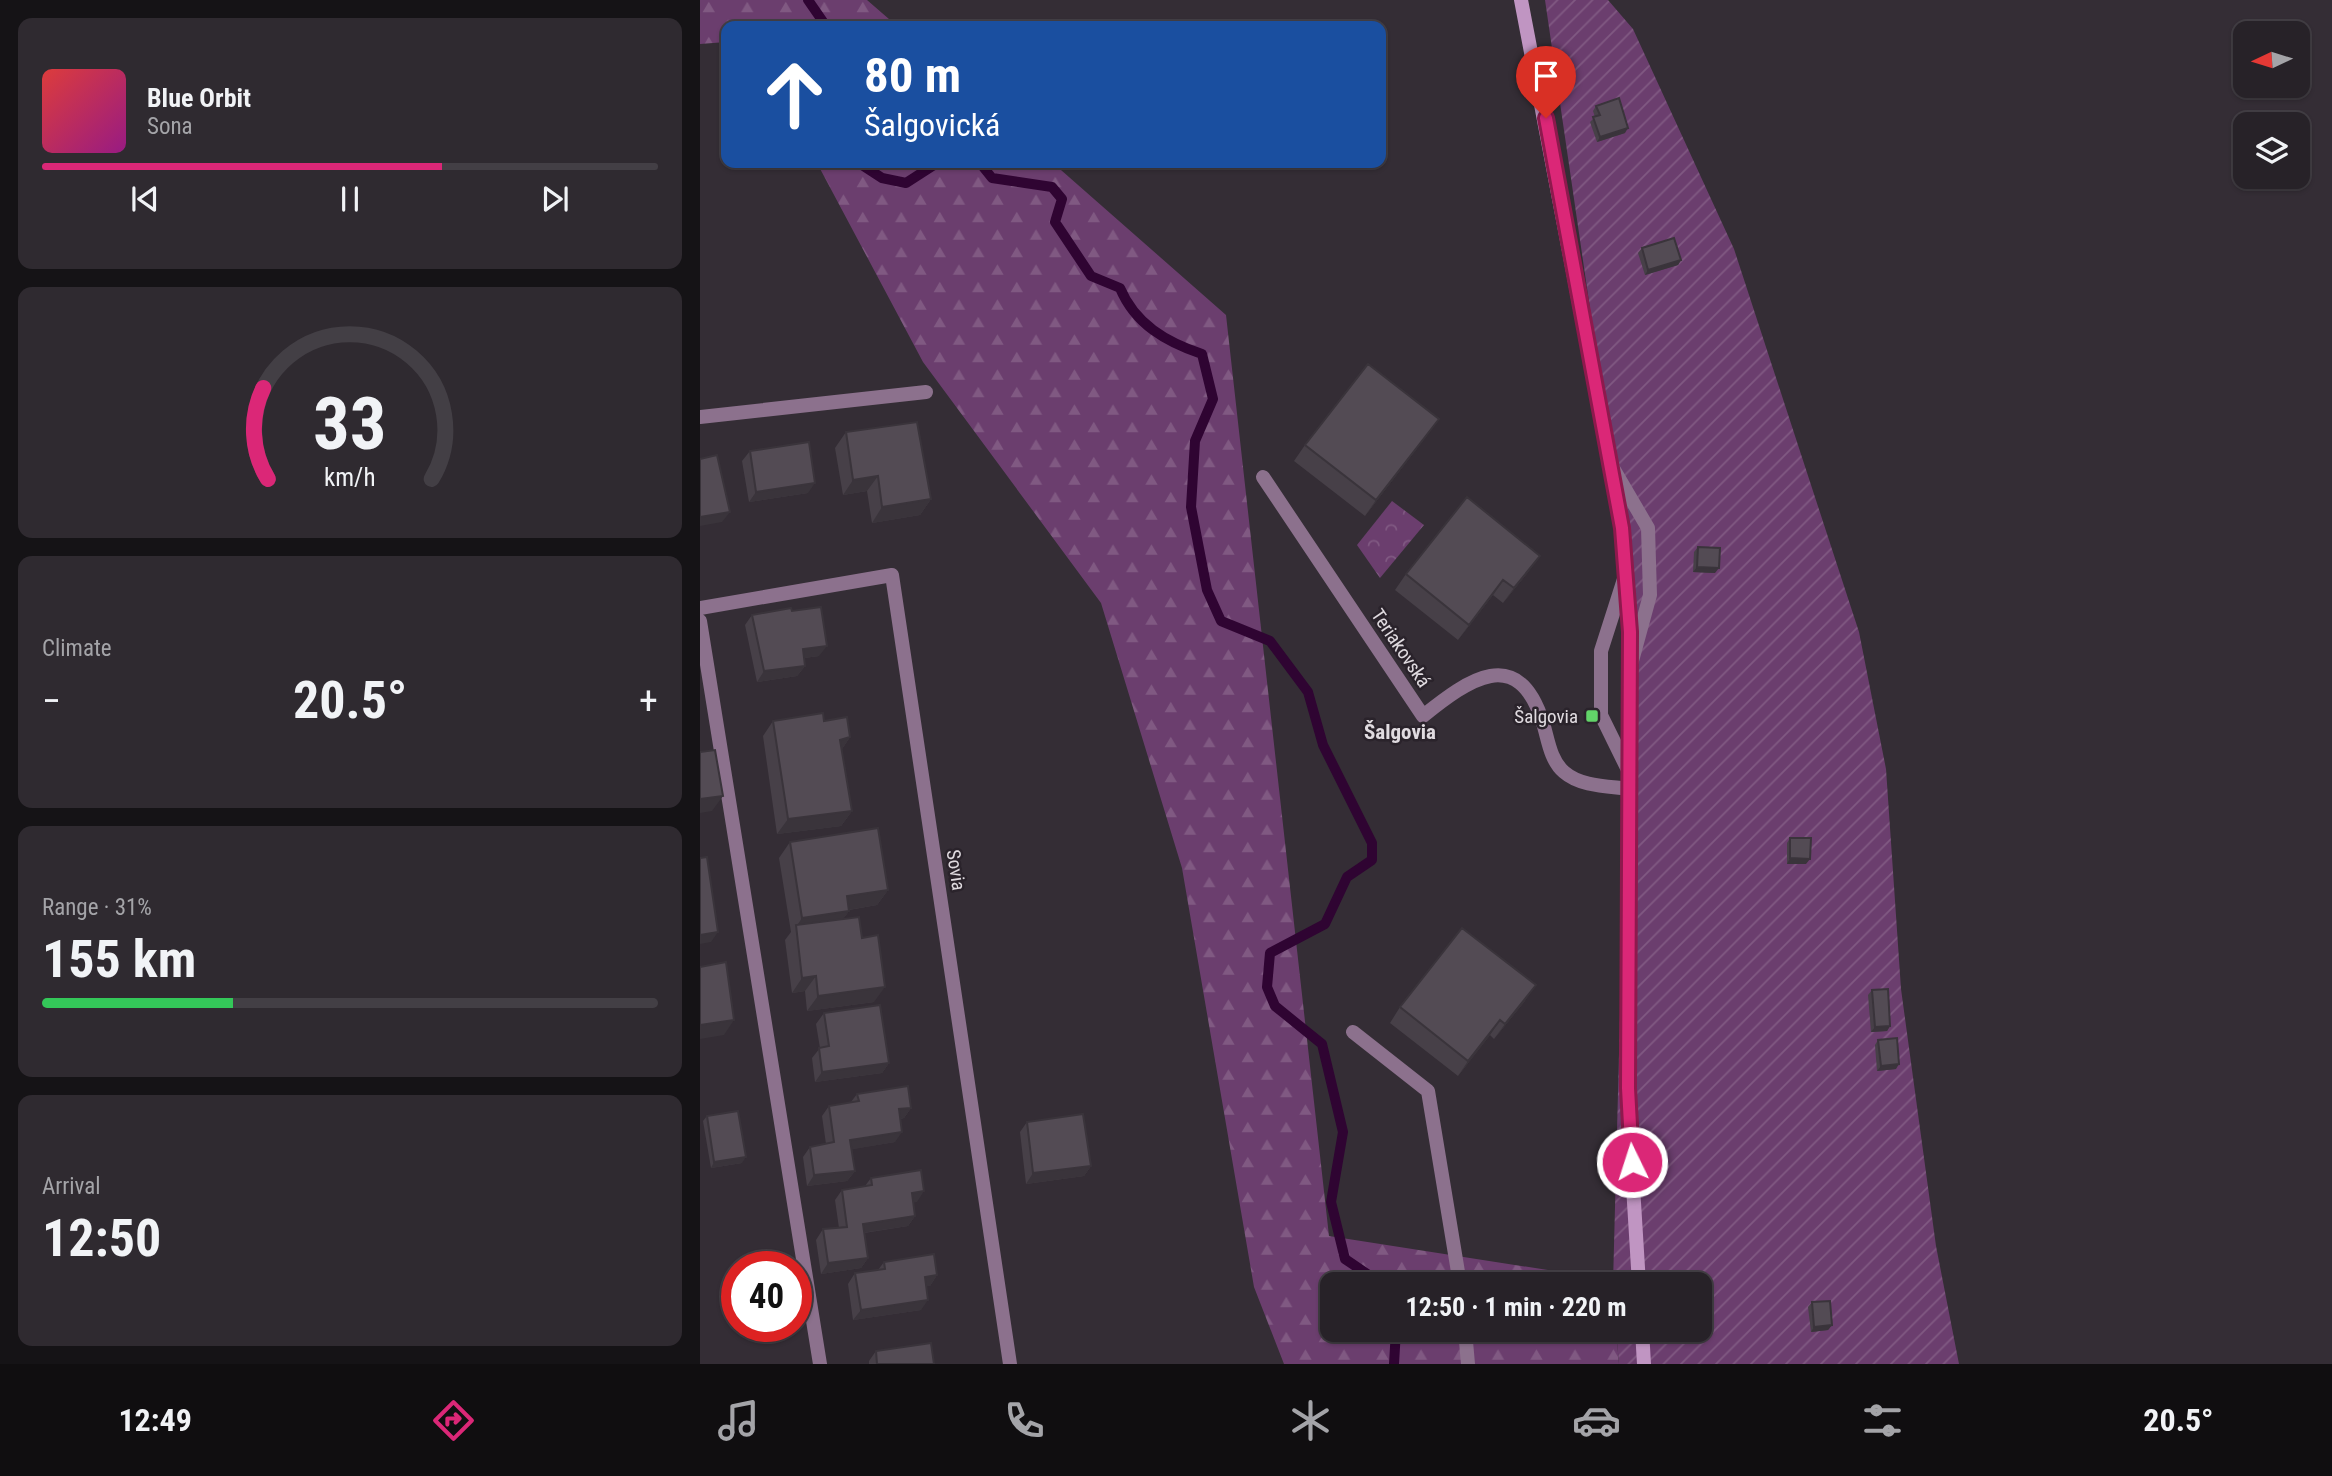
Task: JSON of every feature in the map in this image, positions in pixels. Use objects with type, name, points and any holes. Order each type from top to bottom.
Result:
[{"type":"street","points":[[1521,0],[1622,528],[1630,669],[1628,1088],[1638,1272]]},
{"type":"street","points":[[700,417],[926,392]]},
{"type":"street","points":[[1610,463],[1648,528],[1650,595],[1630,669]]},
{"type":"street","name":"Teriakovská","points":[[1263,477],[1423,716],[1468,682],[1485,676],[1506,676],[1524,685],[1538,707],[1552,754],[1562,771],[1578,782],[1631,782]]},
{"type":"street","name":"Sovia","points":[[700,608],[892,575],[1010,1364]]},
{"type":"street","points":[[1625,576],[1601,651],[1601,715],[1631,782]]},
{"type":"street","points":[[700,621],[820,1364]]},
{"type":"street","points":[[1353,1032],[1428,1091],[1458,1272]]},
{"type":"street","points":[[1466,1342],[1468,1364]]},
{"type":"street","points":[[1643,1342],[1644,1364]]},
{"type":"green space","points":[[700,0],[867,0],[891,21],[721,21],[721,42],[700,44]]},
{"type":"green space","points":[[1545,0],[1608,0],[1633,29],[1734,249],[1859,632],[1886,769],[1901,989],[1936,1246],[1959,1364],[1619,1364],[1617,1342],[1712,1342],[1712,1272],[1613,1272],[1630,632],[1622,528]]},
{"type":"green space","points":[[820,168],[1059,168],[1226,315],[1329,1236],[1561,1272],[1320,1272],[1320,1342],[1617,1342],[1619,1364],[1284,1364],[1254,1287],[1182,868],[1101,603],[923,362]]},
{"type":"green space","points":[[1392,501],[1424,525],[1380,578],[1357,545]]},
{"type":"building","points":[[1619,98],[1628,128],[1600,137],[1593,117],[1600,115],[1596,106]]},
{"type":"building","points":[[1674,238],[1681,260],[1648,270],[1642,248]]},
{"type":"building","points":[[1368,364],[1439,419],[1376,500],[1305,445]]},
{"type":"building","points":[[917,422],[931,499],[882,507],[878,476],[853,480],[846,432]]},
{"type":"building","points":[[809,442],[815,483],[756,492],[750,451]]},
{"type":"building","points":[[717,455],[730,512],[700,517],[700,459]]},
{"type":"building","points":[[1467,497],[1540,556],[1514,588],[1503,580],[1469,625],[1406,574]]},
{"type":"building","points":[[1698,547],[1720,548],[1719,568],[1697,567]]},
{"type":"building","points":[[821,607],[827,646],[803,649],[805,666],[764,671],[752,615],[791,608],[792,611]]},
{"type":"building","points":[[823,713],[824,721],[847,717],[850,737],[840,740],[852,811],[788,819],[773,721]]},
{"type":"building","points":[[715,750],[723,796],[700,799],[700,752]]},
{"type":"building","points":[[878,828],[888,890],[847,896],[849,911],[802,918],[790,842]]},
{"type":"building","points":[[1790,838],[1811,838],[1810,859],[1790,858]]},
{"type":"building","points":[[707,857],[718,932],[700,935],[700,858]]},
{"type":"building","points":[[859,917],[862,938],[878,935],[885,987],[818,996],[816,976],[802,978],[796,925]]},
{"type":"building","points":[[1462,928],[1536,985],[1505,1024],[1500,1020],[1468,1061],[1400,1007]]},
{"type":"building","points":[[726,962],[734,1020],[700,1025],[700,967]]},
{"type":"building","points":[[1888,989],[1890,1026],[1875,1027],[1872,990]]},
{"type":"building","points":[[880,1005],[889,1063],[822,1072],[819,1048],[829,1046],[824,1013]]},
{"type":"building","points":[[1897,1038],[1899,1064],[1881,1066],[1878,1040]]},
{"type":"building","points":[[908,1086],[911,1108],[899,1109],[902,1132],[850,1140],[855,1171],[814,1175],[810,1147],[834,1142],[829,1106],[859,1101],[857,1094]]},
{"type":"building","points":[[738,1111],[746,1157],[714,1162],[707,1116]]},
{"type":"building","points":[[1083,1114],[1091,1166],[1033,1173],[1027,1122]]},
{"type":"building","points":[[921,1170],[924,1191],[912,1193],[915,1216],[863,1224],[868,1258],[828,1263],[823,1229],[847,1227],[842,1190],[872,1185],[871,1178]]},
{"type":"building","points":[[934,1254],[937,1275],[925,1277],[928,1300],[861,1310],[855,1273],[885,1269],[884,1262]]},
{"type":"building","points":[[1830,1301],[1832,1325],[1814,1327],[1812,1302]]},
{"type":"building","points":[[931,1343],[934,1364],[877,1364],[876,1351]]},
{"type":"waterway","points":[[808,0],[823,21]]},
{"type":"waterway","points":[[867,168],[882,178],[906,183],[929,168]]},
{"type":"waterway","points":[[984,168],[992,178],[1052,187],[1062,199],[1055,222],[1091,276],[1120,288],[1134,312],[1153,330],[1176,344],[1202,354],[1213,399],[1195,441],[1191,507],[1207,590],[1221,621],[1270,641],[1308,692],[1323,745],[1372,843],[1372,860],[1347,877],[1325,924],[1270,953],[1267,987],[1275,1006],[1322,1044],[1343,1132],[1331,1202],[1345,1259],[1364,1272]]},
{"type":"waterway","points":[[1394,1364],[1395,1342]]},
{"type":"place","name":"Šalgovia","points":[[1592,716]]},
{"type":"district","name":"Šalgovia","points":[[1400,732]]},
{"type":"route","points":[[1546,118],[1622,528],[1630,632],[1628,1088],[1632,1162]]}]
